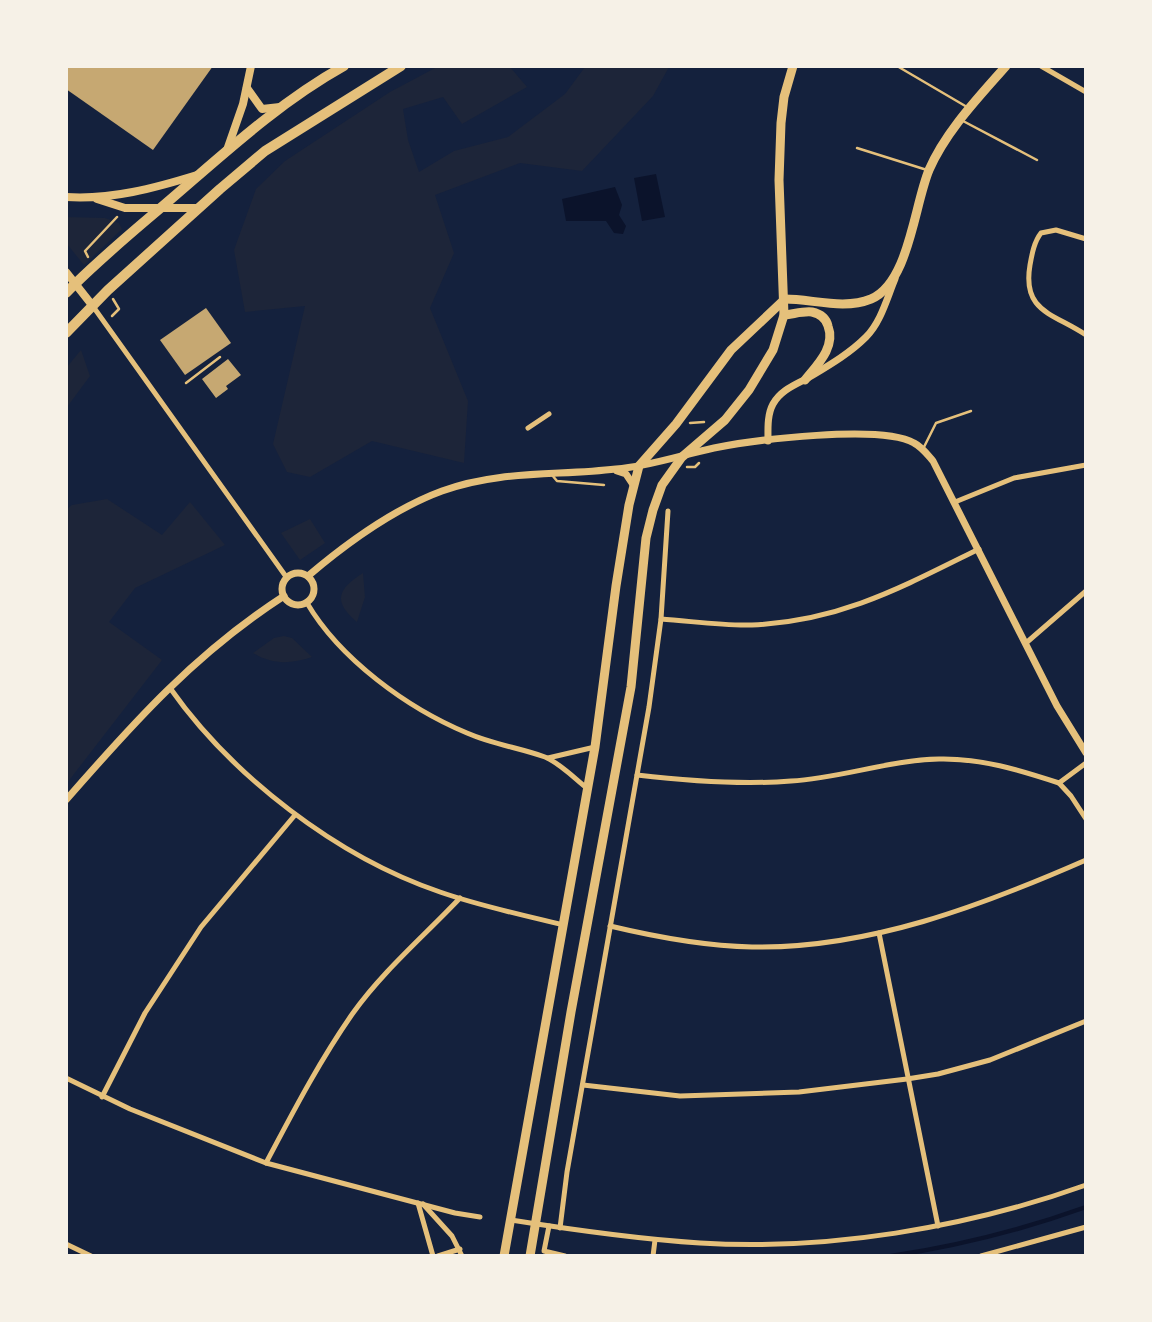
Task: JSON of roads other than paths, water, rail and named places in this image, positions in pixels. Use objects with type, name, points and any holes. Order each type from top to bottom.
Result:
[{"type":"highway","points":[[66,293],[199,175],[286,104],[344,66]]},
{"type":"highway","points":[[66,333],[108,290],[265,151],[401,66]]},
{"type":"main road","points":[[226,153],[247,88],[251,66]]},
{"type":"main road","points":[[530,1255],[631,687],[646,538],[653,509],[662,485],[682,457],[733,412],[749,390],[773,350],[785,315],[779,180],[784,97],[793,66]]},
{"type":"main road","points":[[504,1255],[596,747],[616,586],[639,466],[676,424],[731,350],[785,299],[828,303],[863,301],[880,294],[900,269],[922,186],[941,148],[970,108],[1006,66]]},
{"type":"main road","points":[[247,88],[262,109],[286,104]]},
{"type":"main road","points":[[66,197],[94,198],[139,191],[199,175]]},
{"type":"main road","points":[[94,198],[124,208],[199,208]]},
{"type":"main road","points":[[66,272],[92,305]]},
{"type":"main road","points":[[785,315],[814,312],[825,319],[830,329],[827,350],[805,380]]},
{"type":"street","points":[[1041,66],[1086,92]]},
{"type":"street","points":[[1086,239],[1056,230],[1041,233],[1031,258],[1028,279],[1030,295],[1041,309],[1086,335]]},
{"type":"street","points":[[768,441],[768,418],[772,405],[788,388],[841,358],[867,336],[876,324],[900,269]]},
{"type":"street","points":[[92,305],[287,578]]},
{"type":"street","points":[[528,428],[549,414]]},
{"type":"street","points":[[308,576],[364,534],[419,500],[475,480],[552,472],[613,470],[714,448],[768,441],[843,434],[901,437],[923,449],[933,461],[1057,705],[1086,753]]},
{"type":"street","points":[[955,502],[1014,478],[1086,465]]},
{"type":"street","points":[[613,470],[626,474],[634,486]]},
{"type":"street","points":[[560,1228],[661,619],[668,510]]},
{"type":"street","points":[[661,619],[748,625],[802,620],[868,602],[979,549]]},
{"type":"street","points":[[297,573],[308,576],[314,590],[311,599],[307,603],[296,605],[287,600],[283,584],[287,578],[297,573]]},
{"type":"street","points":[[1026,643],[1086,591]]},
{"type":"street","points":[[66,800],[125,733],[218,643],[284,596]]},
{"type":"street","points":[[307,603],[321,626],[354,661],[425,710],[467,733],[548,758],[588,789]]},
{"type":"street","points":[[170,688],[188,714],[236,764],[273,798],[320,831],[400,876],[460,898],[564,925]]},
{"type":"street","points":[[548,758],[596,747]]},
{"type":"street","points":[[637,775],[690,781],[791,781],[938,758],[976,760],[1059,783],[1086,818]]},
{"type":"street","points":[[1059,783],[1086,764]]},
{"type":"street","points":[[102,1097],[145,1013],[201,927],[295,815]]},
{"type":"street","points":[[610,926],[661,938],[753,947],[825,942],[879,933],[984,901],[1086,860]]},
{"type":"street","points":[[267,1163],[302,1096],[354,1012],[383,976],[460,898]]},
{"type":"street","points":[[879,933],[938,1226]]},
{"type":"street","points":[[583,1085],[681,1096],[799,1092],[907,1079],[990,1060],[1086,1021]]},
{"type":"street","points":[[66,1078],[102,1097],[267,1163],[480,1217]]},
{"type":"street","points":[[511,1220],[655,1240],[772,1244],[867,1236],[938,1226],[1023,1206],[1086,1185]]},
{"type":"street","points":[[421,1203],[452,1236],[461,1252],[438,1255]]},
{"type":"street","points":[[421,1203],[433,1255]]},
{"type":"street","points":[[549,1226],[544,1251],[565,1255]]},
{"type":"street","points":[[981,1255],[1086,1227]]},
{"type":"street","points":[[653,1255],[655,1240]]},
{"type":"street","points":[[66,1244],[91,1255]]},
{"type":"lane","points":[[897,66],[970,108]]},
{"type":"lane","points":[[961,120],[1037,160]]},
{"type":"lane","points":[[857,148],[929,170]]},
{"type":"lane","points":[[186,383],[220,357]]},
{"type":"lane","points":[[923,449],[936,423],[971,411]]},
{"type":"lane","points":[[552,472],[552,477],[557,481],[604,485]]},
{"type":"waterway","points":[[891,1256],[990,1236],[1086,1207]]}]
